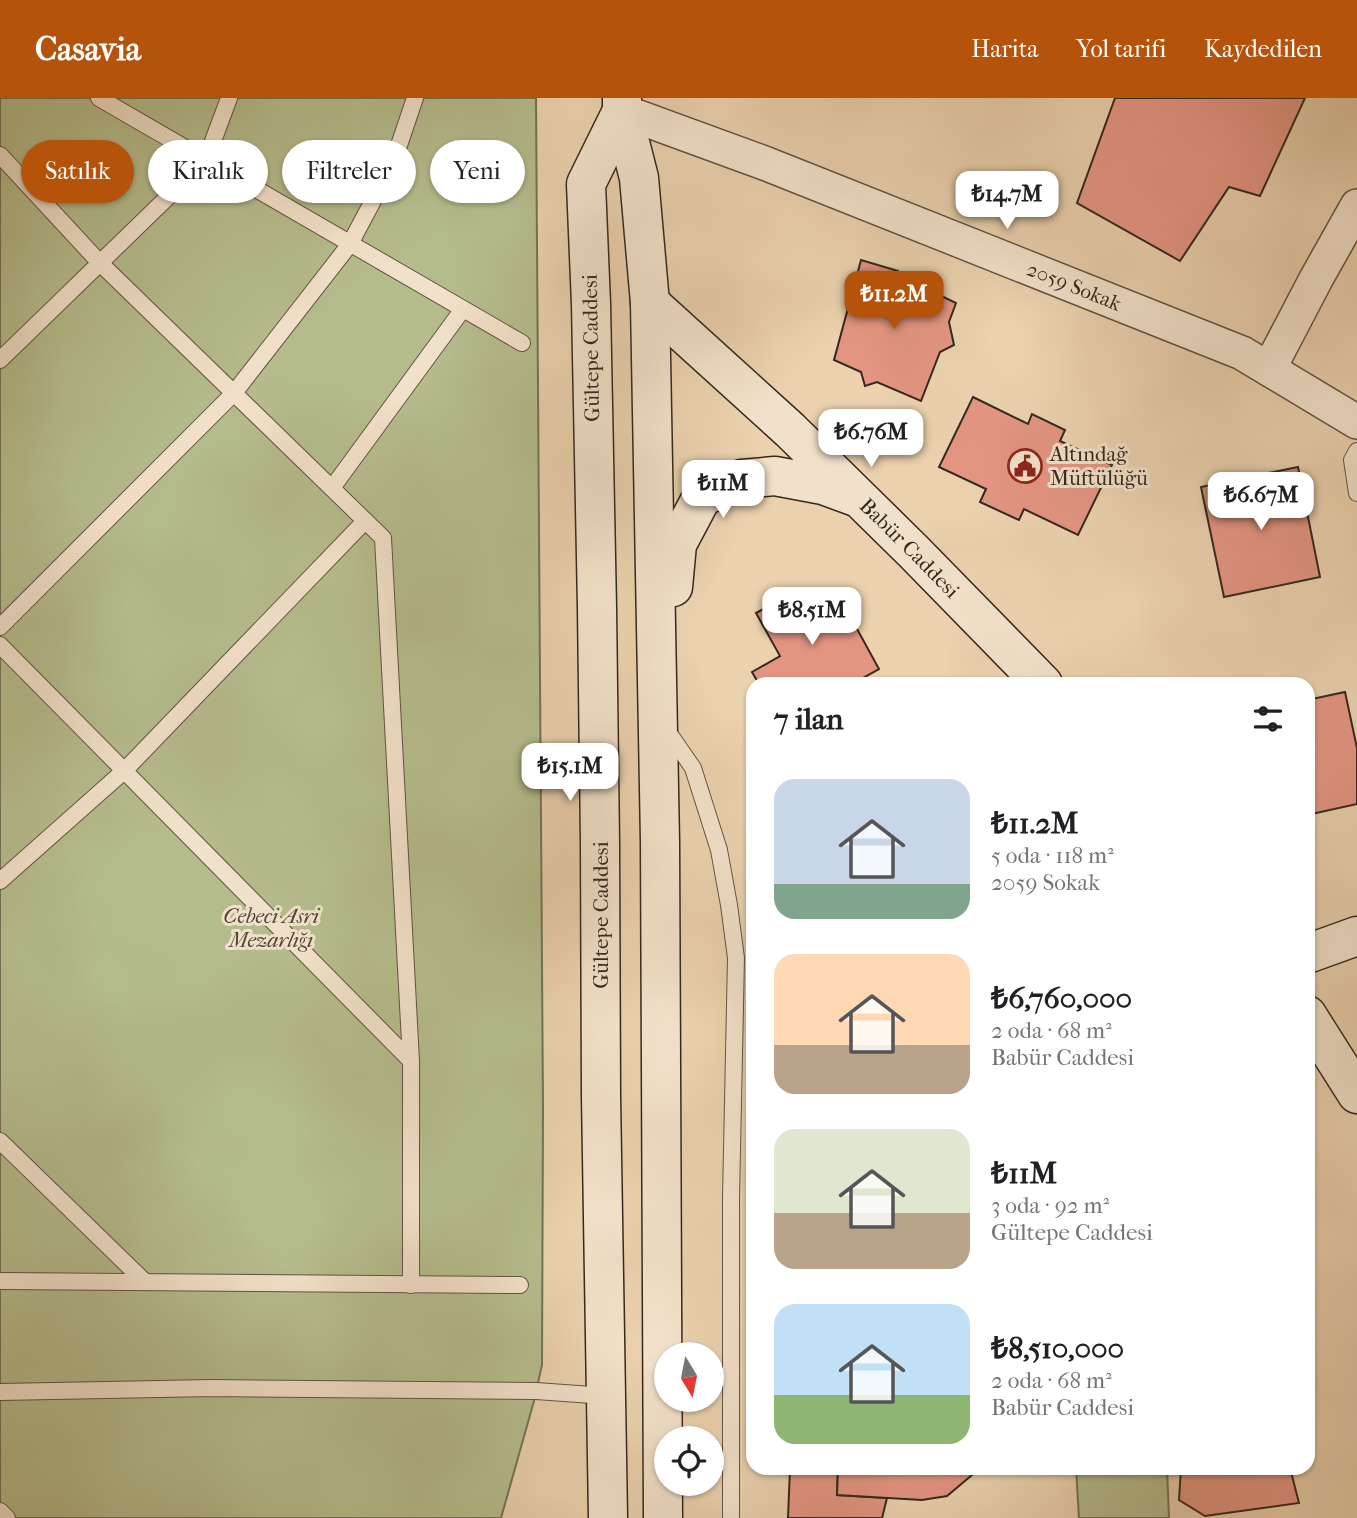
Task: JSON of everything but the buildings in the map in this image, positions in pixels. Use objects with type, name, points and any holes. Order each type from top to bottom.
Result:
[{"type":"main road","points":[[622,104],[639,178],[650,303],[660,842],[663,1518]]},
{"type":"main road","name":"Gültepe Caddesi","points":[[608,1518],[597,608],[586,184],[622,104]]},
{"type":"main road","name":"Babür Caddesi","points":[[650,303],[790,430],[915,552],[1036,677]]},
{"type":"main road","points":[[656,608],[672,598],[677,544],[702,497],[742,479],[775,476],[823,485],[858,498]]},
{"type":"main road","points":[[1315,951],[1357,936]]},
{"type":"main road","points":[[1315,1028],[1357,1094]]},
{"type":"street","name":"2059 Sokak","points":[[622,104],[1242,353],[1357,422]]},
{"type":"street","points":[[1269,369],[1357,206]]},
{"type":"lane","points":[[99,98],[171,140]]},
{"type":"lane","points":[[213,140],[229,98]]},
{"type":"lane","points":[[0,627],[234,393],[350,244],[393,163],[415,98]]},
{"type":"lane","points":[[0,155],[100,263],[383,538],[411,1061],[411,1284]]},
{"type":"lane","points":[[268,196],[522,343]]},
{"type":"lane","points":[[0,360],[162,203]]},
{"type":"lane","points":[[332,488],[463,309]]},
{"type":"lane","points":[[1357,451],[1352,460],[1357,494]]},
{"type":"lane","points":[[0,881],[124,771],[365,520]]},
{"type":"lane","points":[[0,645],[411,1061]]},
{"type":"lane","points":[[658,719],[692,768],[700,791],[719,850],[736,958],[730,1198],[731,1518]]},
{"type":"lane","points":[[0,1141],[145,1282]]},
{"type":"lane","points":[[0,1281],[520,1285]]},
{"type":"lane","points":[[0,1392],[239,1389],[536,1391],[607,1396]]},
{"type":"lane","points":[[0,1511],[7,1518]]},
{"type":"green space","name":"Cebeci Asri Mezarlığı","points":[[0,98],[536,98],[543,1108],[542,1365],[501,1518],[0,1518]]},
{"type":"green space","points":[[1076,1475],[1167,1475],[1169,1518],[1079,1518]]},
{"type":"place","name":"Altındağ Müftülüğü","points":[[1025,466]]}]
